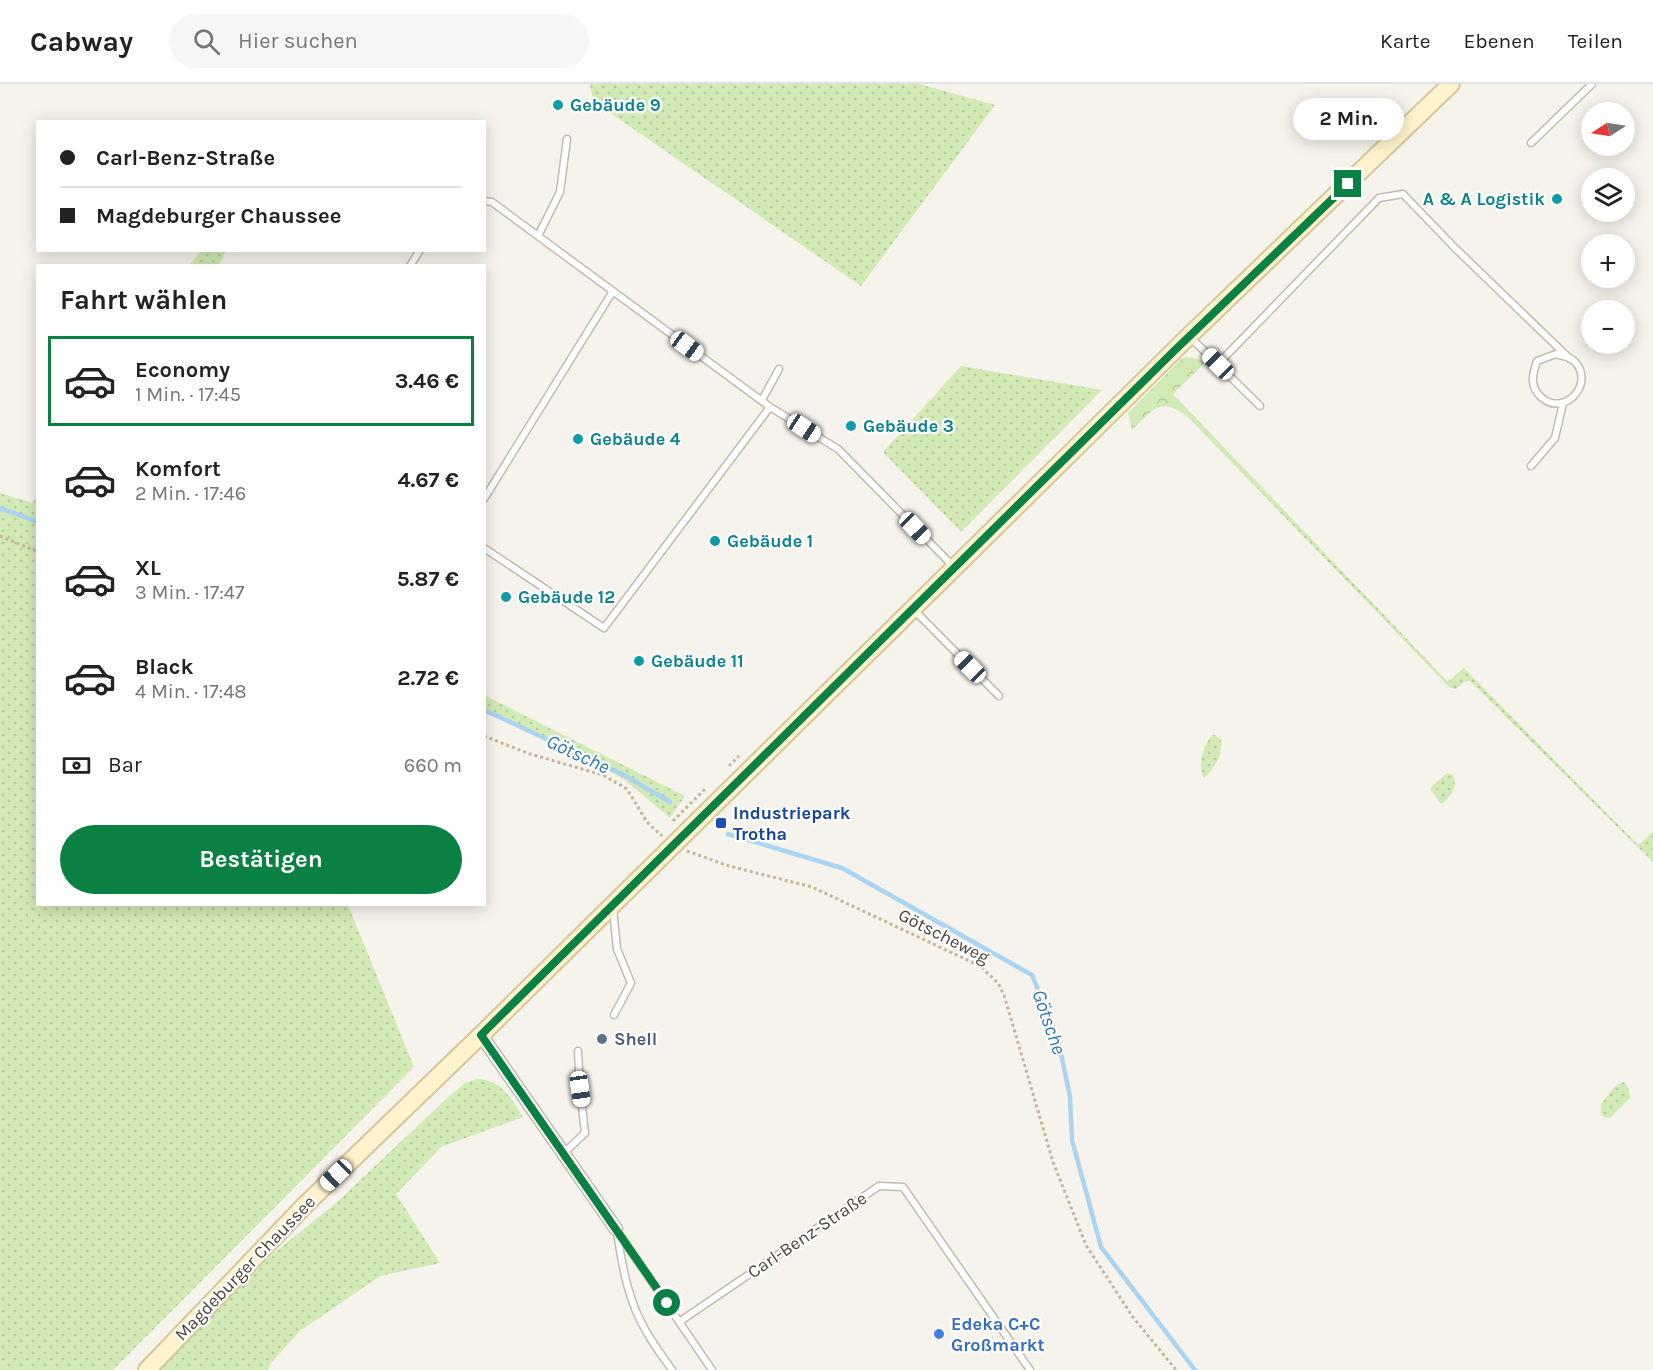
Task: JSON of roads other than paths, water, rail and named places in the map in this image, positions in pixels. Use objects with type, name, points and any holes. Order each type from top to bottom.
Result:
[{"type":"main road","name":"Magdeburger Chaussee","points":[[147,1370],[304,1206],[613,905],[667,841],[913,608],[1451,84]]},
{"type":"street","points":[[481,1035],[616,1228]]},
{"type":"lane","points":[[1532,142],[1592,84]]},
{"type":"lane","points":[[538,236],[560,192],[567,139]]},
{"type":"lane","points":[[1218,364],[1379,198],[1403,194],[1455,248],[1570,359],[1581,372],[1576,394],[1563,403],[1541,398],[1533,383],[1537,361],[1556,354],[1570,359]]},
{"type":"lane","points":[[486,201],[492,202],[770,406],[838,449],[954,568]]},
{"type":"lane","points":[[486,496],[613,291]]},
{"type":"lane","points":[[1190,336],[1260,406]]},
{"type":"lane","points":[[762,400],[779,369]]},
{"type":"lane","points":[[1531,466],[1555,438],[1563,403]]},
{"type":"lane","points":[[486,549],[604,628],[770,406]]},
{"type":"lane","points":[[913,608],[999,696]]},
{"type":"lane","points":[[613,905],[617,950],[631,983],[614,1015]]},
{"type":"lane","points":[[564,1153],[585,1133],[578,1051]]},
{"type":"lane","name":"Carl-Benz-Straße","points":[[680,1322],[879,1186],[903,1187],[1030,1370]]},
{"type":"lane","points":[[616,1228],[712,1370]]},
{"type":"lane","points":[[616,1228],[623,1270],[638,1315],[645,1330],[672,1370]]},
{"type":"waterway","name":"Götsche","points":[[0,508],[36,521]]},
{"type":"waterway","name":"Götsche","points":[[486,711],[624,775],[670,802]]},
{"type":"waterway","name":"Götsche","points":[[728,834],[842,868],[1032,975],[1058,1039],[1070,1097],[1072,1140],[1101,1247],[1195,1370]]},
{"type":"place","name":"Gebäude 9","points":[[558,105]]},
{"type":"place","name":"A & A Logistik","points":[[1557,199]]},
{"type":"place","name":"Gebäude 3","points":[[851,426]]},
{"type":"place","name":"Gebäude 4","points":[[578,439]]},
{"type":"place","name":"Gebäude 1","points":[[715,541]]},
{"type":"place","name":"Gebäude 12","points":[[506,597]]},
{"type":"place","name":"Gebäude 11","points":[[639,661]]},
{"type":"place","name":"Industriepark Trotha","points":[[721,823]]},
{"type":"place","name":"Shell","points":[[602,1039]]},
{"type":"place","name":"Edeka C+C Großmarkt","points":[[939,1334]]}]
